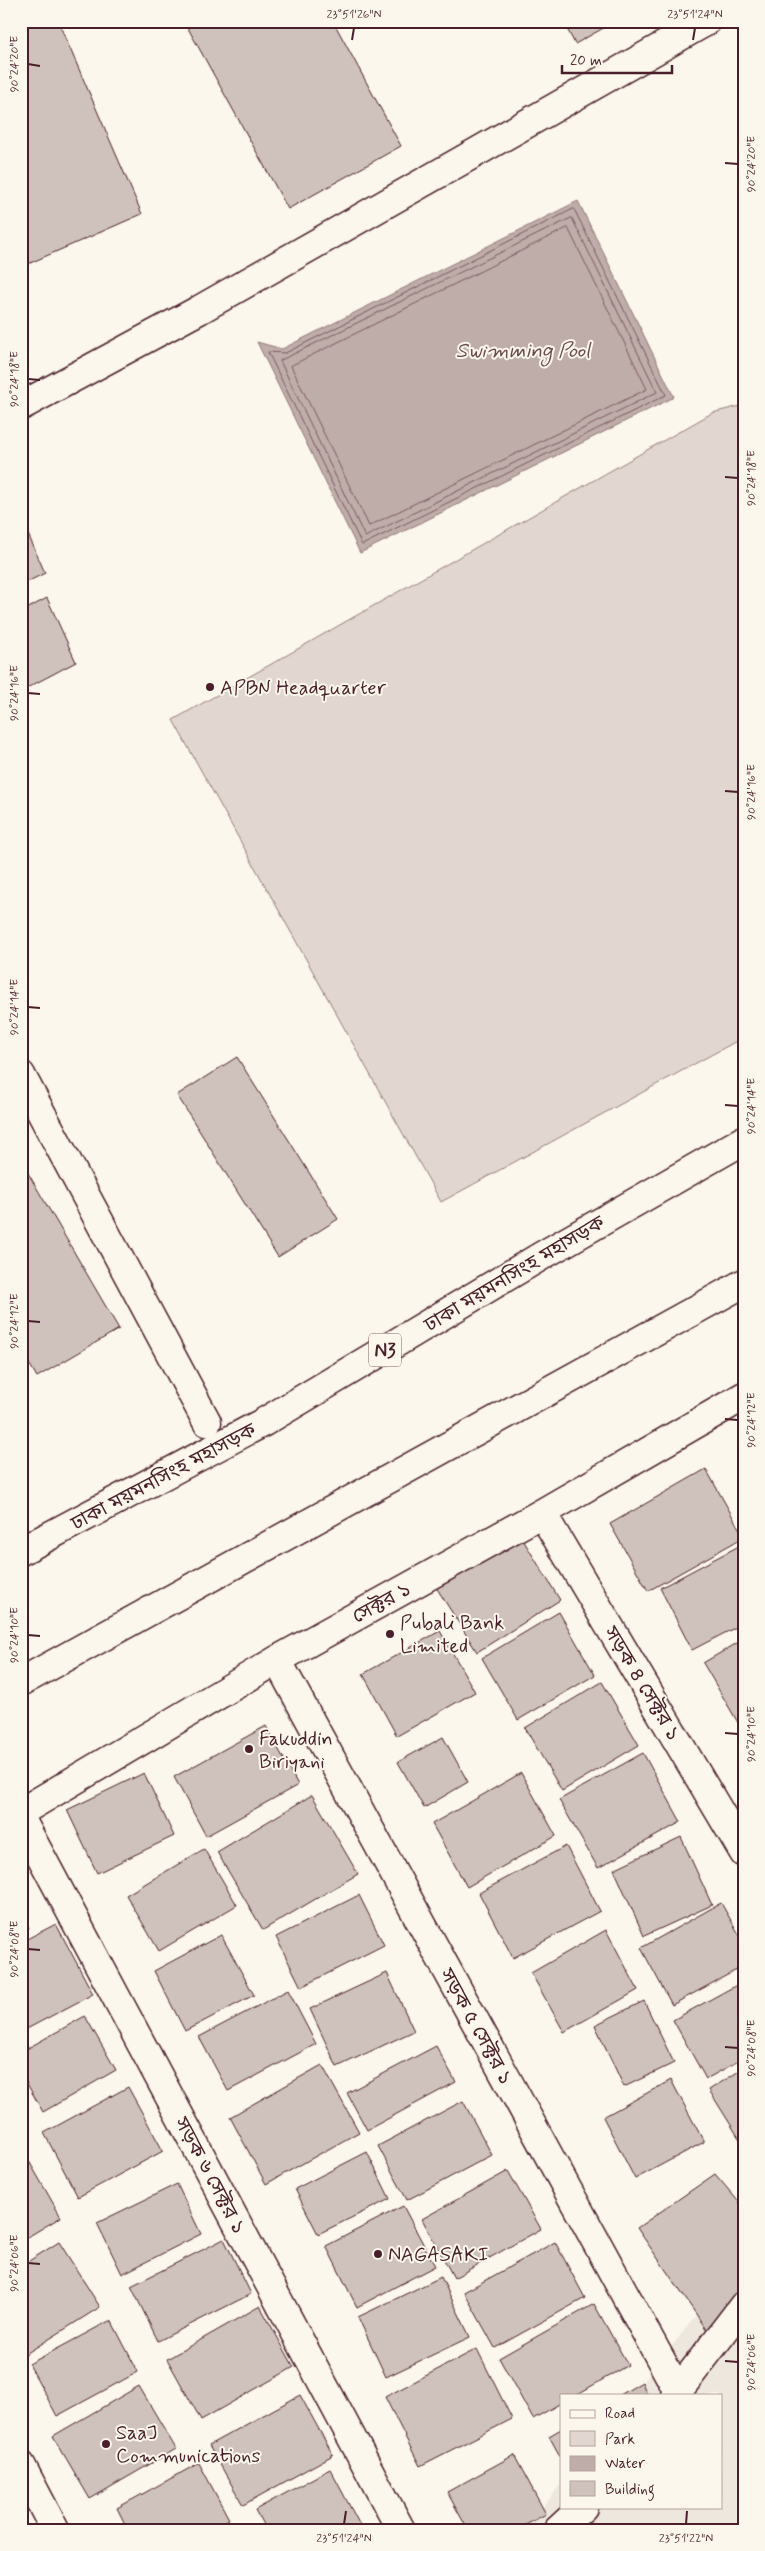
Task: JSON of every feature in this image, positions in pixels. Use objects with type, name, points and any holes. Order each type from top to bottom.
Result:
[{"type":"main road","points":[[21,406],[199,310],[707,21]]},
{"type":"main road","points":[[21,1075],[207,1422]]},
{"type":"main road","name":"ঢাকা ময়মনসিংহ মহাসড়ক","points":[[21,1551],[264,1422],[543,1255],[744,1140]]},
{"type":"main road","points":[[21,1682],[744,1283]]},
{"type":"main road","name":"সেক্টর ১","points":[[21,1812],[277,1660],[542,1513],[744,1396]]},
{"type":"main road","name":"সড়ক ৪ সেক্টর ১","points":[[542,1513],[744,1852]]},
{"type":"main road","name":"সড়ক ৫ সেক্টর ১","points":[[277,1660],[676,2393]]},
{"type":"main road","name":"সড়ক ৬ সেক্টর ১","points":[[21,1819],[401,2530]]},
{"type":"main road","points":[[676,2393],[744,2305]]},
{"type":"main road","points":[[21,2465],[55,2530]]},
{"type":"main road","points":[[558,2530],[582,2508]]},
{"type":"shaded area","points":[[744,2255],[744,2530],[525,2530],[560,2485],[560,2508],[722,2508],[722,2394],[634,2394]]},
{"type":"green space","points":[[744,405],[744,1037],[441,1202],[173,720],[712,413]]},
{"type":"water","name":"Swimming Pool","points":[[578,201],[674,397],[360,553],[257,342],[282,349]]},
{"type":"building","points":[[21,21],[58,21],[142,214],[21,267]]},
{"type":"building","points":[[184,21],[333,21],[401,146],[288,209]]},
{"type":"building","points":[[563,21],[616,21],[575,44]]},
{"type":"building","points":[[21,518],[45,573],[21,585]]},
{"type":"building","points":[[47,598],[76,662],[21,691],[21,612]]},
{"type":"building","points":[[237,1057],[338,1219],[278,1257],[177,1095]]},
{"type":"building","points":[[21,1161],[119,1329],[37,1377],[21,1350]]},
{"type":"building","points":[[706,1469],[744,1537],[648,1591],[610,1524]]},
{"type":"building","points":[[520,1535],[560,1600],[477,1652],[436,1587]]},
{"type":"building","points":[[739,1546],[744,1555],[744,1623],[692,1650],[660,1588]]},
{"type":"building","points":[[559,1612],[595,1675],[518,1720],[482,1658]]},
{"type":"building","points":[[440,1631],[475,1692],[397,1736],[363,1674]]},
{"type":"building","points":[[744,1639],[744,1723],[740,1726],[703,1663]]},
{"type":"building","points":[[602,1682],[639,1745],[562,1791],[525,1728]]},
{"type":"building","points":[[266,1726],[298,1785],[206,1836],[174,1777]]},
{"type":"building","points":[[443,1737],[468,1782],[424,1808],[398,1762]]},
{"type":"building","points":[[643,1753],[681,1822],[598,1868],[559,1800]]},
{"type":"building","points":[[144,1773],[174,1836],[97,1873],[67,1810]]},
{"type":"building","points":[[521,1773],[556,1836],[467,1887],[432,1824]]},
{"type":"building","points":[[312,1795],[358,1874],[263,1930],[217,1852]]},
{"type":"building","points":[[681,1837],[712,1905],[644,1936],[614,1869]]},
{"type":"building","points":[[566,1846],[600,1911],[513,1958],[479,1893]]},
{"type":"building","points":[[204,1849],[237,1905],[159,1951],[126,1895]]},
{"type":"building","points":[[359,1895],[384,1945],[301,1987],[276,1937]]},
{"type":"building","points":[[721,1903],[744,1943],[744,1966],[672,2005],[641,1948]]},
{"type":"building","points":[[21,1912],[29,1928],[21,1932]]},
{"type":"building","points":[[56,1924],[93,1994],[21,2032],[21,1942]]},
{"type":"building","points":[[606,1930],[638,1990],[564,2032],[531,1973]]},
{"type":"building","points":[[221,1935],[254,1995],[185,2031],[154,1971]]},
{"type":"building","points":[[387,1973],[414,2031],[337,2067],[310,2009]]},
{"type":"building","points":[[744,1981],[744,2058],[706,2079],[673,2020]]},
{"type":"building","points":[[288,1990],[316,2044],[228,2091],[199,2037]]},
{"type":"building","points":[[644,2001],[674,2063],[624,2087],[595,2025]]},
{"type":"building","points":[[85,2016],[116,2070],[43,2112],[21,2073],[21,2052]]},
{"type":"building","points":[[436,2046],[456,2082],[367,2130],[347,2093]]},
{"type":"building","points":[[322,2065],[359,2132],[266,2184],[230,2117]]},
{"type":"building","points":[[744,2068],[744,2146],[709,2090]]},
{"type":"building","points":[[671,2080],[704,2142],[635,2179],[603,2117]]},
{"type":"building","points":[[128,2087],[163,2151],[78,2197],[44,2133]]},
{"type":"building","points":[[463,2101],[492,2155],[407,2200],[378,2146]]},
{"type":"building","points":[[21,2149],[61,2217],[21,2241]]},
{"type":"building","points":[[367,2152],[390,2199],[318,2234],[295,2189]]},
{"type":"building","points":[[508,2171],[541,2229],[454,2278],[422,2219]]},
{"type":"building","points":[[715,2174],[744,2208],[744,2291],[709,2333],[637,2228]]},
{"type":"building","points":[[177,2184],[201,2234],[122,2274],[97,2223]]},
{"type":"building","points":[[403,2206],[435,2266],[357,2307],[326,2246]]},
{"type":"building","points":[[224,2239],[251,2294],[158,2341],[131,2286]]},
{"type":"building","points":[[59,2242],[100,2307],[24,2355],[21,2351],[21,2266]]},
{"type":"building","points":[[555,2242],[585,2298],[495,2348],[464,2292]]},
{"type":"building","points":[[441,2277],[470,2337],[386,2377],[358,2317]]},
{"type":"building","points":[[594,2304],[628,2365],[578,2394],[560,2394],[560,2404],[533,2419],[499,2358]]},
{"type":"building","points":[[260,2306],[294,2367],[201,2420],[167,2359]]},
{"type":"building","points":[[111,2320],[138,2372],[57,2416],[29,2364]]},
{"type":"building","points":[[477,2349],[512,2419],[420,2466],[385,2397]]},
{"type":"building","points":[[642,2382],[647,2394],[622,2394]]},
{"type":"building","points":[[139,2386],[176,2449],[90,2499],[53,2436]]},
{"type":"building","points":[[300,2395],[333,2455],[243,2505],[209,2445]]},
{"type":"building","points":[[560,2430],[560,2456],[549,2436]]},
{"type":"building","points":[[514,2455],[546,2514],[516,2530],[468,2530],[447,2492]]},
{"type":"building","points":[[199,2463],[229,2519],[209,2530],[128,2530],[117,2508]]},
{"type":"building","points":[[330,2469],[362,2529],[266,2530],[255,2510]]},
{"type":"place","name":"APBN Headquarter","points":[[210,687]]},
{"type":"place","name":"Pubali Bank Limited","points":[[390,1634]]},
{"type":"place","name":"Fakuddin Biriyani","points":[[249,1749]]},
{"type":"place","name":"NAGASAKI","points":[[378,2254]]},
{"type":"place","name":"SaaJ Communications","points":[[106,2444]]}]
